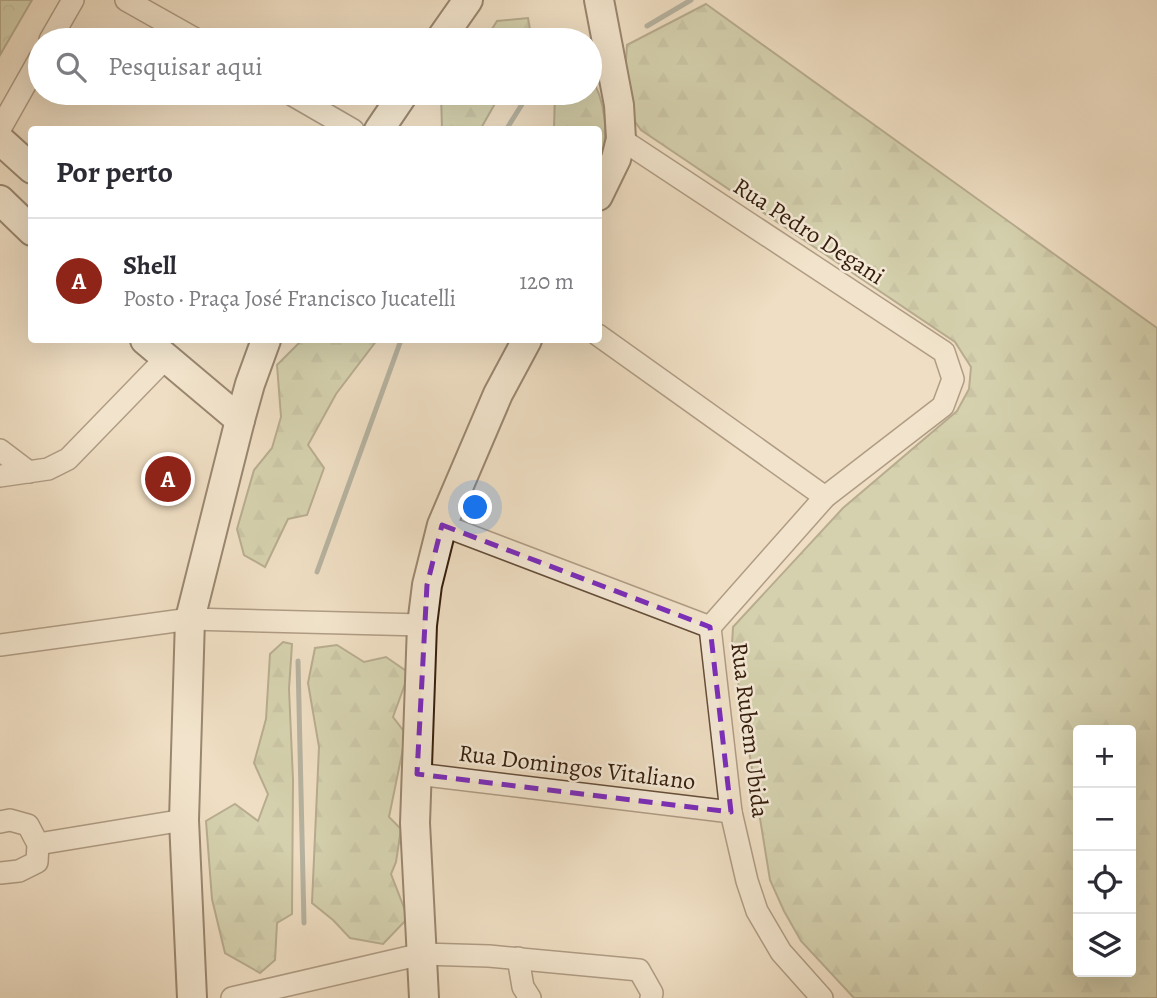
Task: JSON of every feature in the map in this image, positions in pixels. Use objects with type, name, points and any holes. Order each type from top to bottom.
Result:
[{"type":"main road","points":[[448,28],[468,0]]},
{"type":"main road","points":[[599,0],[619,105],[621,139],[616,159],[602,189]]},
{"type":"main road","points":[[382,126],[396,105]]},
{"type":"main road","points":[[0,140],[28,165]]},
{"type":"main road","points":[[0,200],[28,227]]},
{"type":"main road","points":[[192,998],[184,820],[190,619],[250,384],[265,343]]},
{"type":"main road","points":[[424,998],[415,823],[422,625],[427,585],[442,525],[498,394],[525,343]]},
{"type":"main road","points":[[155,349],[240,421]]},
{"type":"street","points":[[57,28],[73,0]]},
{"type":"street","points":[[126,0],[176,28]]},
{"type":"street","points":[[0,129],[28,79]]},
{"type":"street","points":[[310,105],[346,126]]},
{"type":"street","name":"Rua Pedro Degani","points":[[621,139],[944,352],[953,379]]},
{"type":"street","points":[[602,338],[825,497]]},
{"type":"street","points":[[0,476],[48,469],[68,459],[155,349]]},
{"type":"street","name":"Rua Rubem Ubida","points":[[822,998],[781,952],[757,911],[747,881],[731,812],[710,627],[825,497],[943,406],[953,379]]},
{"type":"street","points":[[0,450],[29,472]]},
{"type":"street","points":[[442,525],[710,627]]},
{"type":"street","points":[[0,645],[190,619],[422,625]]},
{"type":"street","name":"Rua Domingos Vitaliano","points":[[417,774],[731,812]]},
{"type":"street","points":[[0,822],[10,820],[28,825],[38,844],[37,862],[19,870],[0,873]]},
{"type":"street","points":[[38,844],[184,820]]},
{"type":"street","points":[[232,998],[422,954],[518,958],[639,970],[652,993],[651,998]]},
{"type":"street","points":[[518,958],[523,987],[530,998]]},
{"type":"highlighted area","points":[[442,525],[710,627],[731,812],[417,774],[427,585]]},
{"type":"green space","points":[[0,0],[32,0],[0,55]]},
{"type":"green space","points":[[706,4],[1157,328],[1157,998],[854,998],[801,941],[770,880],[732,646],[733,627],[843,508],[957,411],[969,389],[971,367],[955,342],[641,130],[623,105],[627,45]]},
{"type":"green space","points":[[528,18],[530,28],[493,28],[497,21]]},
{"type":"green space","points":[[441,105],[494,105],[482,126],[442,126]]},
{"type":"green space","points":[[555,105],[602,105],[605,139],[602,152],[602,126],[554,126]]},
{"type":"green space","points":[[299,343],[375,343],[336,394],[308,445],[324,468],[307,515],[288,519],[265,567],[244,555],[237,529],[254,470],[272,448],[281,417],[277,365]]},
{"type":"green space","points":[[283,642],[292,644],[289,689],[293,780],[292,914],[277,923],[275,960],[260,973],[225,953],[212,899],[206,821],[235,804],[258,821],[268,794],[254,763],[266,719],[270,654]]},
{"type":"green space","points":[[337,645],[364,662],[386,657],[409,673],[393,717],[406,734],[389,817],[401,829],[396,862],[391,874],[408,918],[383,944],[350,938],[312,903],[319,747],[308,683],[315,648]]},
{"type":"waterway","points":[[647,26],[691,0]]},
{"type":"waterway","points":[[508,126],[522,105]]},
{"type":"waterway","points":[[317,572],[400,343]]},
{"type":"waterway","points":[[298,661],[304,923]]},
{"type":"place","name":"Shell","points":[[168,479]]}]
